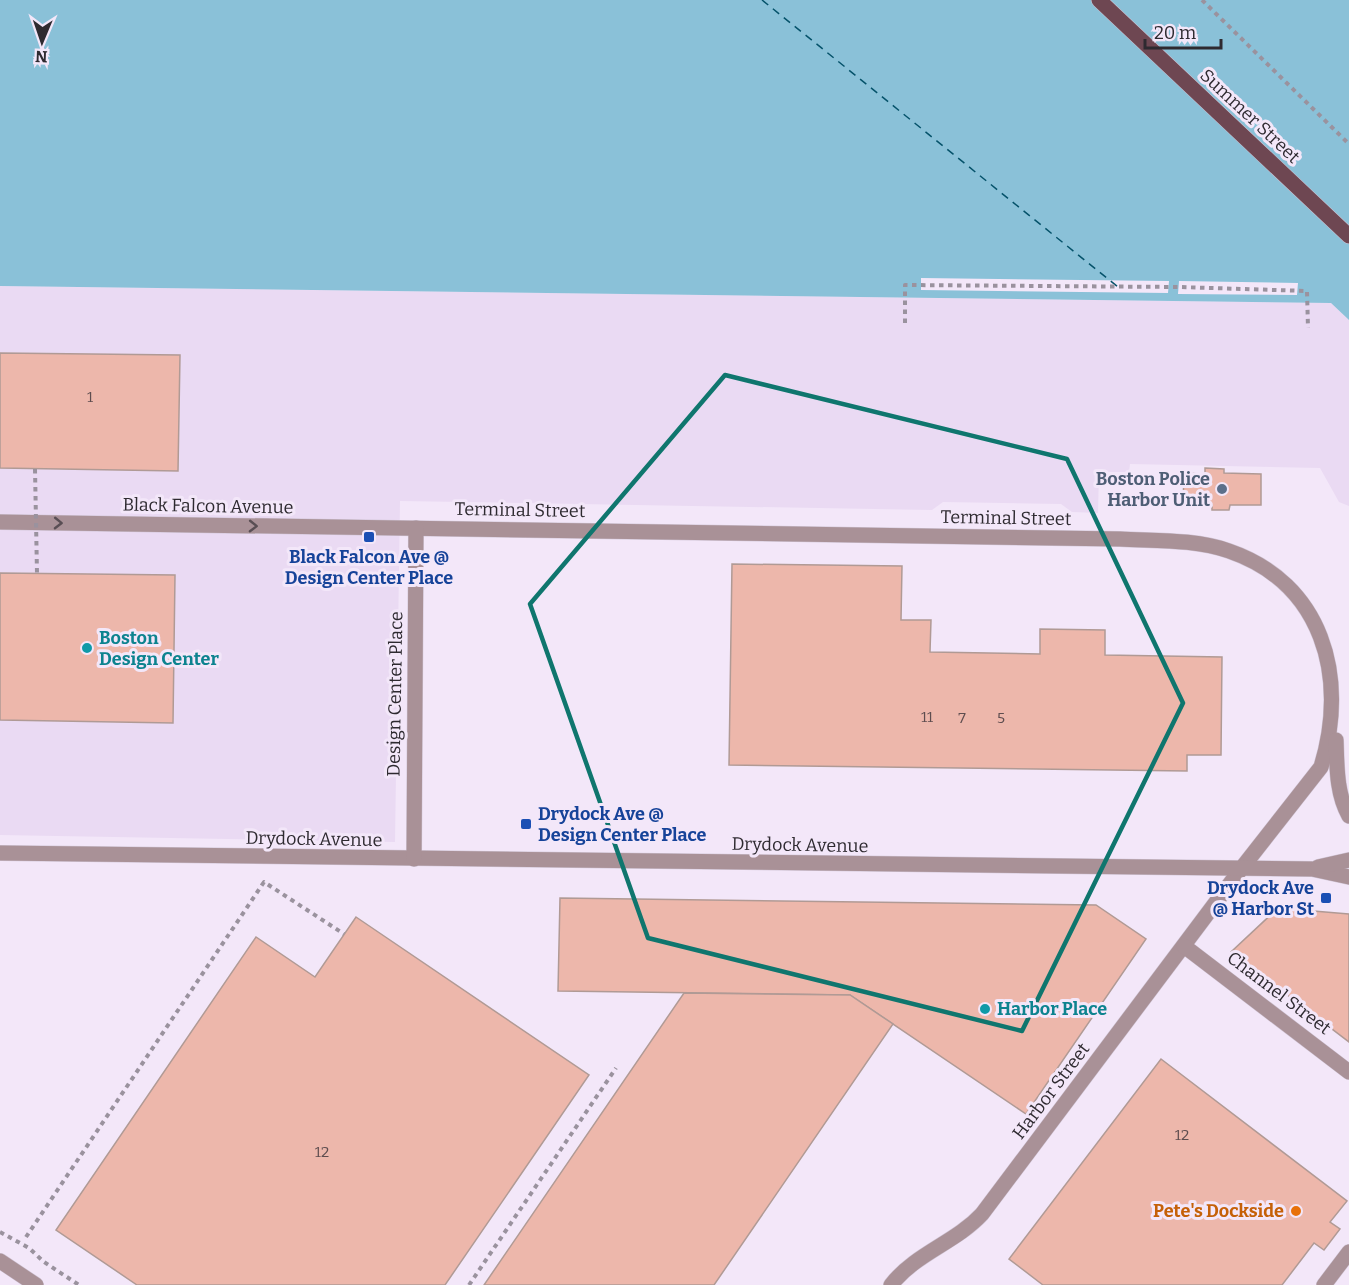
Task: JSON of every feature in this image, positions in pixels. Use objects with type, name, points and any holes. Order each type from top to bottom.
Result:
[{"type":"main road","name":"Summer Street","points":[[1099,0],[1349,236]]},
{"type":"street","name":"Black Falcon Avenue","points":[[0,522],[417,528]]},
{"type":"street","name":"Terminal Street","points":[[417,528],[1108,539],[1211,546],[1243,556],[1289,582],[1320,619],[1337,668],[1340,701],[1336,732],[1330,751],[1311,782],[1241,868]]},
{"type":"street","name":"Design Center Place","points":[[414,860],[417,528]]},
{"type":"street","points":[[1336,732],[1339,786],[1349,816]]},
{"type":"street","name":"Drydock Avenue","points":[[0,854],[1312,869],[1349,876]]},
{"type":"street","name":"Drydock Avenue","points":[[1312,869],[1349,860]]},
{"type":"street","name":"Harbor Street","points":[[891,1285],[909,1264],[958,1236],[982,1214],[1241,868]]},
{"type":"street","name":"Channel Street","points":[[1184,946],[1349,1072]]},
{"type":"street","points":[[1323,1285],[1349,1252]]},
{"type":"street","points":[[0,1262],[36,1285]]},
{"type":"path","points":[[1202,0],[1349,144]]},
{"type":"path","points":[[905,323],[905,285],[1118,286],[1307,291],[1308,328]]},
{"type":"path","points":[[35,469],[38,573]]},
{"type":"path","points":[[26,1237],[264,882],[344,934]]},
{"type":"path","points":[[469,1285],[616,1068]]},
{"type":"path","points":[[0,1232],[29,1248],[44,1262],[79,1285]]},
{"type":"highlighted area","points":[[725,375],[1067,459],[1183,703],[1022,1031],[648,938],[530,604]]},
{"type":"shaded area","points":[[0,286],[1331,303],[1349,320],[1349,506],[1339,502],[1320,468],[1130,464],[1129,472],[1099,472],[1098,513],[1072,512],[1061,504],[943,502],[932,510],[400,501],[395,842],[0,835]]},
{"type":"water","points":[[0,0],[1349,0],[1349,320],[1331,303],[0,286]]},
{"type":"pier","points":[[921,278],[1169,281],[1168,293],[921,290]]},
{"type":"pier","points":[[1179,281],[1298,283],[1297,295],[1178,294]]},
{"type":"building","points":[[0,353],[180,355],[178,471],[0,468]]},
{"type":"building","name":"Boston Police Harbor Unit","points":[[1205,468],[1224,469],[1224,473],[1261,474],[1261,505],[1230,505],[1229,510],[1212,510],[1212,505],[1183,505],[1184,473],[1205,474]]},
{"type":"building","points":[[732,564],[902,566],[901,620],[931,620],[930,652],[1040,654],[1040,629],[1105,630],[1105,655],[1222,657],[1221,755],[1187,755],[1187,771],[729,765]]},
{"type":"building","name":"Boston Design Center","points":[[0,573],[175,575],[173,723],[0,720]]},
{"type":"building","name":"Harbor Place","points":[[560,898],[1096,905],[1146,939],[1026,1114],[850,995],[558,991]]},
{"type":"building","points":[[1278,908],[1349,914],[1349,1042],[1231,952]]},
{"type":"building","points":[[356,917],[589,1075],[445,1285],[137,1285],[56,1230],[256,937],[315,977]]},
{"type":"building","points":[[684,993],[850,995],[893,1024],[714,1285],[484,1285]]},
{"type":"building","points":[[1161,1059],[1347,1201],[1330,1222],[1340,1229],[1324,1250],[1314,1243],[1282,1285],[1043,1285],[1009,1259]]},
{"type":"ferry route","points":[[762,0],[1118,287]]},
{"type":"place","name":"Boston Police Harbor Unit","points":[[1222,489]]},
{"type":"place","name":"Black Falcon Ave @ Design Center Place","points":[[369,537]]},
{"type":"place","name":"Boston Design Center","points":[[87,648]]},
{"type":"place","name":"Drydock Ave @ Design Center Place","points":[[526,824]]},
{"type":"place","name":"Drydock Ave @ Harbor St","points":[[1326,898]]},
{"type":"place","name":"Harbor Place","points":[[985,1009]]},
{"type":"place","name":"Pete's Dockside","points":[[1296,1211]]}]
